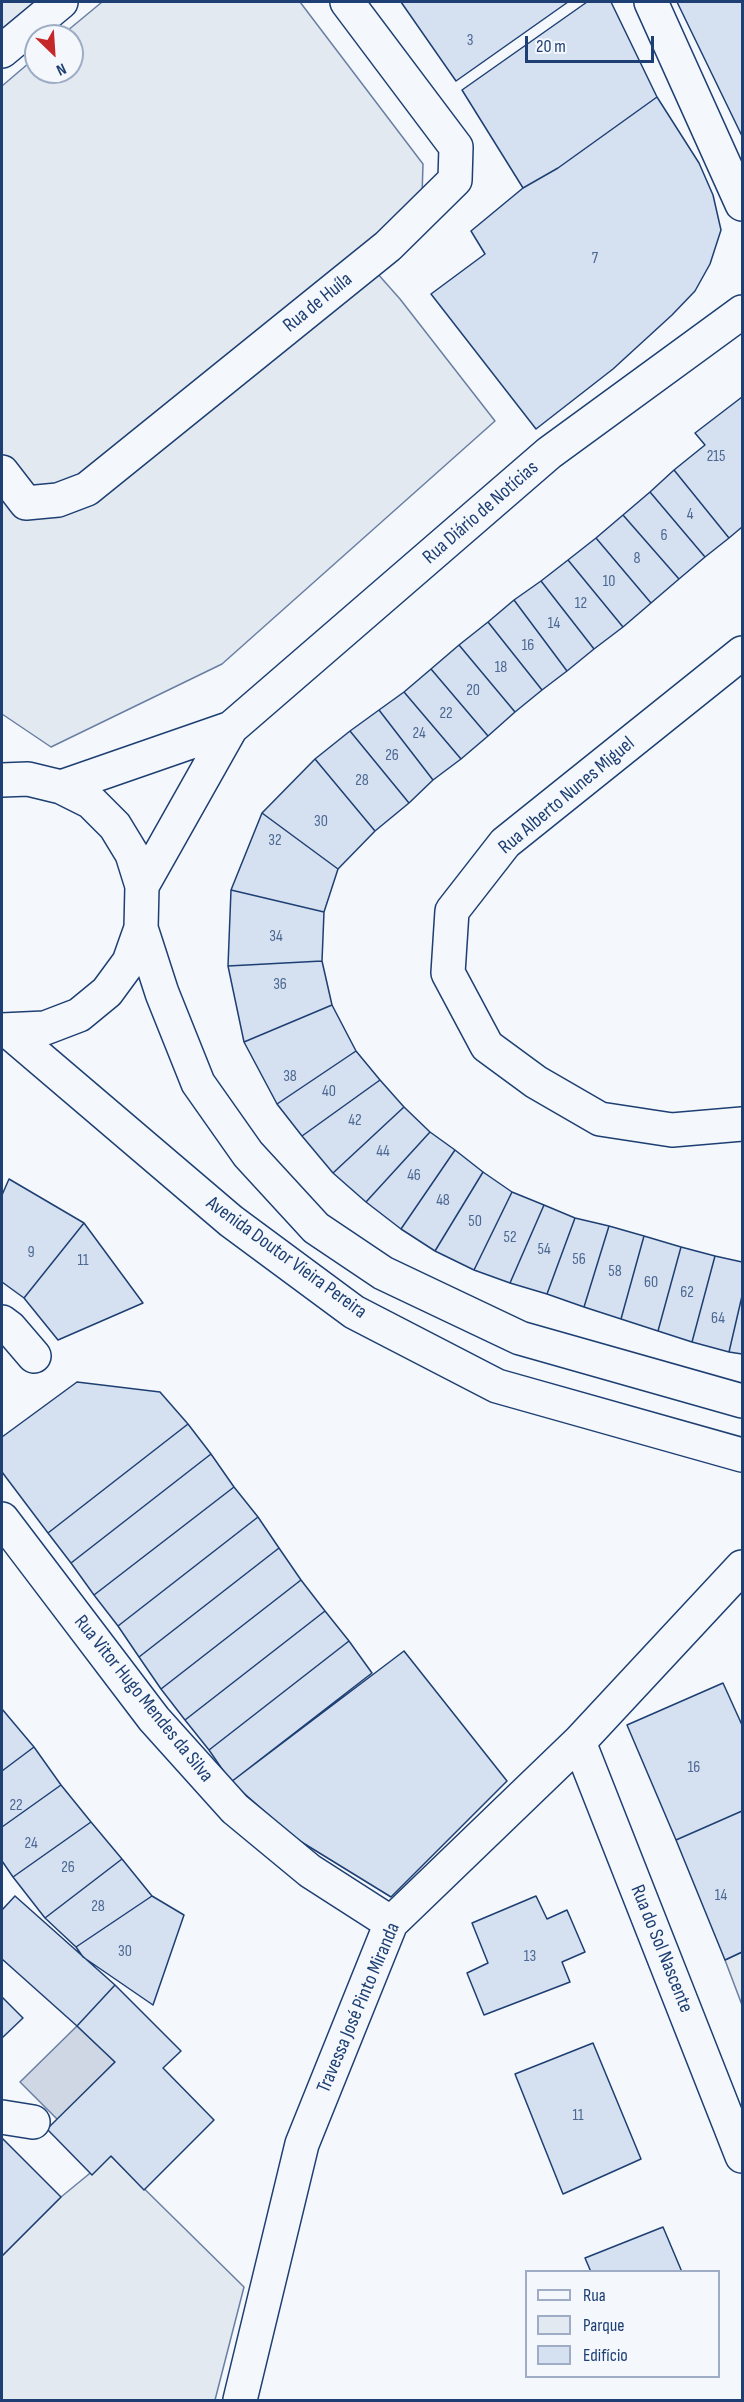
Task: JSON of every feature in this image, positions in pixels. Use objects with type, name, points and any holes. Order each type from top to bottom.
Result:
[{"type":"street","points":[[2,51],[61,2]]},
{"type":"street","name":"Rua de Huíla","points":[[2,472],[26,503],[57,500],[87,489],[388,246],[455,180],[456,147],[347,2]]},
{"type":"street","points":[[651,2],[742,204]]},
{"type":"street","name":"Rua Diário de Notícias","points":[[231,728],[549,453],[742,312]]},
{"type":"street","name":"Rua Alberto Nunes Miguel","points":[[742,652],[505,843],[452,911],[448,973],[487,1046],[536,1082],[600,1119],[672,1130],[742,1124]]},
{"type":"street","points":[[61,787],[231,728]]},
{"type":"street","points":[[142,886],[231,728]]},
{"type":"street","points":[[2,759],[15,780],[61,787],[90,802],[115,826],[132,854],[142,886],[141,928],[129,962],[108,992],[79,1015],[45,1028],[5,1031]]},
{"type":"street","points":[[141,928],[162,993],[198,1083],[249,1154],[316,1228],[383,1273],[520,1338],[742,1401]]},
{"type":"street","name":"Avenida Doutor Vieira Pereira","points":[[5,1031],[231,1221],[354,1312],[497,1386],[742,1455]]},
{"type":"street","points":[[2,1322],[34,1356]]},
{"type":"street","name":"Rua Vitor Hugo Mendes da Silva","points":[[2,1519],[154,1719],[235,1809],[310,1871],[391,1923]]},
{"type":"street","name":"Travessa José Pinto Miranda","points":[[240,2400],[302,2144],[391,1923],[579,1743],[742,1567]]},
{"type":"street","name":"Rua do Sol Nascente","points":[[579,1743],[742,2156]]},
{"type":"street","points":[[2,2117],[33,2122]]},
{"type":"green space","points":[[2,2],[61,2],[35,24],[24,24],[24,33],[2,51]]},
{"type":"green space","points":[[102,2],[300,2],[423,164],[422,196],[361,255],[400,299],[495,421],[222,664],[51,747],[2,714],[2,86],[24,67],[24,84],[84,84],[84,24],[75,24]]},
{"type":"green space","points":[[742,1952],[742,2005],[725,1960]]},
{"type":"green space","points":[[111,2156],[244,2287],[215,2400],[2,2400],[2,2256],[61,2197]]},
{"type":"shaded area","points":[[77,2026],[115,2062],[58,2120],[20,2082]]},
{"type":"building","points":[[401,2],[568,2],[456,81]]},
{"type":"building","points":[[587,2],[611,2],[657,97],[558,168],[523,188],[462,90]]},
{"type":"building","points":[[677,2],[742,2],[742,136]]},
{"type":"building","points":[[657,97],[699,163],[713,195],[721,230],[710,264],[695,291],[672,315],[613,369],[536,429],[431,294],[485,254],[471,231],[523,188],[558,168]]},
{"type":"building","points":[[742,397],[742,527],[729,538],[674,470],[705,445],[695,433]]},
{"type":"building","points":[[674,470],[729,538],[705,557],[650,492]]},
{"type":"building","points":[[650,492],[705,557],[679,579],[623,515]]},
{"type":"building","points":[[623,515],[679,579],[651,603],[596,538]]},
{"type":"building","points":[[596,538],[651,603],[623,627],[568,560]]},
{"type":"building","points":[[568,560],[623,627],[594,649],[541,581]]},
{"type":"building","points":[[541,581],[594,649],[567,671],[514,600]]},
{"type":"building","points":[[514,600],[567,671],[542,690],[488,622]]},
{"type":"building","points":[[488,622],[542,690],[515,712],[459,645]]},
{"type":"building","points":[[459,645],[515,712],[488,736],[431,669]]},
{"type":"building","points":[[431,669],[488,736],[461,759],[404,692]]},
{"type":"building","points":[[404,692],[461,759],[433,780],[379,710]]},
{"type":"building","points":[[379,710],[433,780],[409,803],[350,731]]},
{"type":"building","points":[[350,731],[409,803],[375,831],[315,759]]},
{"type":"building","points":[[315,759],[375,831],[338,869],[262,813]]},
{"type":"building","points":[[262,813],[338,869],[324,912],[231,890]]},
{"type":"building","points":[[231,890],[324,912],[322,961],[228,966]]},
{"type":"building","points":[[322,961],[332,1005],[244,1042],[228,966]]},
{"type":"building","points":[[332,1005],[356,1051],[277,1104],[244,1042]]},
{"type":"building","points":[[356,1051],[380,1080],[302,1136],[277,1104]]},
{"type":"building","points":[[380,1080],[404,1107],[333,1173],[302,1136]]},
{"type":"building","points":[[404,1107],[430,1132],[366,1202],[333,1173]]},
{"type":"building","points":[[430,1132],[455,1150],[401,1229],[366,1202]]},
{"type":"building","points":[[455,1150],[483,1172],[435,1251],[401,1229]]},
{"type":"building","points":[[483,1172],[512,1192],[474,1270],[435,1251]]},
{"type":"building","points":[[9,1179],[84,1223],[24,1298],[2,1282],[2,1195]]},
{"type":"building","points":[[512,1192],[544,1205],[510,1283],[474,1270]]},
{"type":"building","points":[[544,1205],[575,1218],[547,1294],[510,1283]]},
{"type":"building","points":[[575,1218],[609,1226],[584,1307],[547,1294]]},
{"type":"building","points":[[84,1223],[143,1303],[58,1340],[24,1298]]},
{"type":"building","points":[[609,1226],[644,1236],[621,1319],[584,1307]]},
{"type":"building","points":[[644,1236],[681,1247],[658,1331],[621,1319]]},
{"type":"building","points":[[681,1247],[715,1256],[692,1342],[658,1331]]},
{"type":"building","points":[[715,1256],[742,1262],[742,1296],[729,1352],[692,1342]]},
{"type":"building","points":[[742,1296],[742,1354],[729,1352]]},
{"type":"building","points":[[77,1382],[160,1392],[188,1424],[48,1533],[2,1472],[2,1437]]},
{"type":"building","points":[[188,1424],[211,1454],[71,1563],[48,1533]]},
{"type":"building","points":[[211,1454],[234,1487],[94,1595],[71,1563]]},
{"type":"building","points":[[234,1487],[258,1517],[118,1626],[94,1595]]},
{"type":"building","points":[[258,1517],[279,1548],[139,1657],[118,1626]]},
{"type":"building","points":[[279,1548],[301,1580],[161,1689],[139,1657]]},
{"type":"building","points":[[301,1580],[325,1611],[185,1720],[161,1689]]},
{"type":"building","points":[[325,1611],[349,1641],[209,1750],[185,1720]]},
{"type":"building","points":[[349,1641],[372,1673],[231,1782],[209,1750]]},
{"type":"building","points":[[404,1651],[507,1781],[391,1897],[295,1838],[231,1782]]},
{"type":"building","points":[[723,1683],[742,1725],[742,1811],[676,1840],[627,1725]]},
{"type":"building","points":[[2,1709],[34,1747],[2,1771]]},
{"type":"building","points":[[34,1747],[61,1785],[2,1827],[2,1771]]},
{"type":"building","points":[[61,1785],[91,1822],[13,1877],[2,1861],[2,1827]]},
{"type":"building","points":[[742,1811],[742,1952],[725,1960],[676,1840]]},
{"type":"building","points":[[91,1822],[122,1859],[45,1918],[13,1877]]},
{"type":"building","points":[[122,1859],[152,1896],[76,1947],[45,1918]]},
{"type":"building","points":[[15,1896],[115,1985],[77,2026],[2,1959],[2,1910]]},
{"type":"building","points":[[152,1896],[184,1915],[153,2005],[83,1957],[76,1947]]},
{"type":"building","points":[[536,1896],[547,1919],[567,1910],[585,1952],[562,1962],[570,1982],[484,2015],[467,1973],[488,1963],[472,1923]]},
{"type":"building","points":[[115,1985],[181,2051],[163,2068],[214,2120],[144,2190],[111,2156],[92,2175],[47,2129],[115,2062],[77,2026]]},
{"type":"building","points":[[2,1997],[23,2018],[2,2038]]},
{"type":"building","points":[[593,2043],[641,2159],[563,2194],[515,2074]]},
{"type":"building","points":[[2,2138],[61,2197],[2,2256]]},
{"type":"building","points":[[663,2227],[681,2270],[590,2270],[585,2258]]}]
